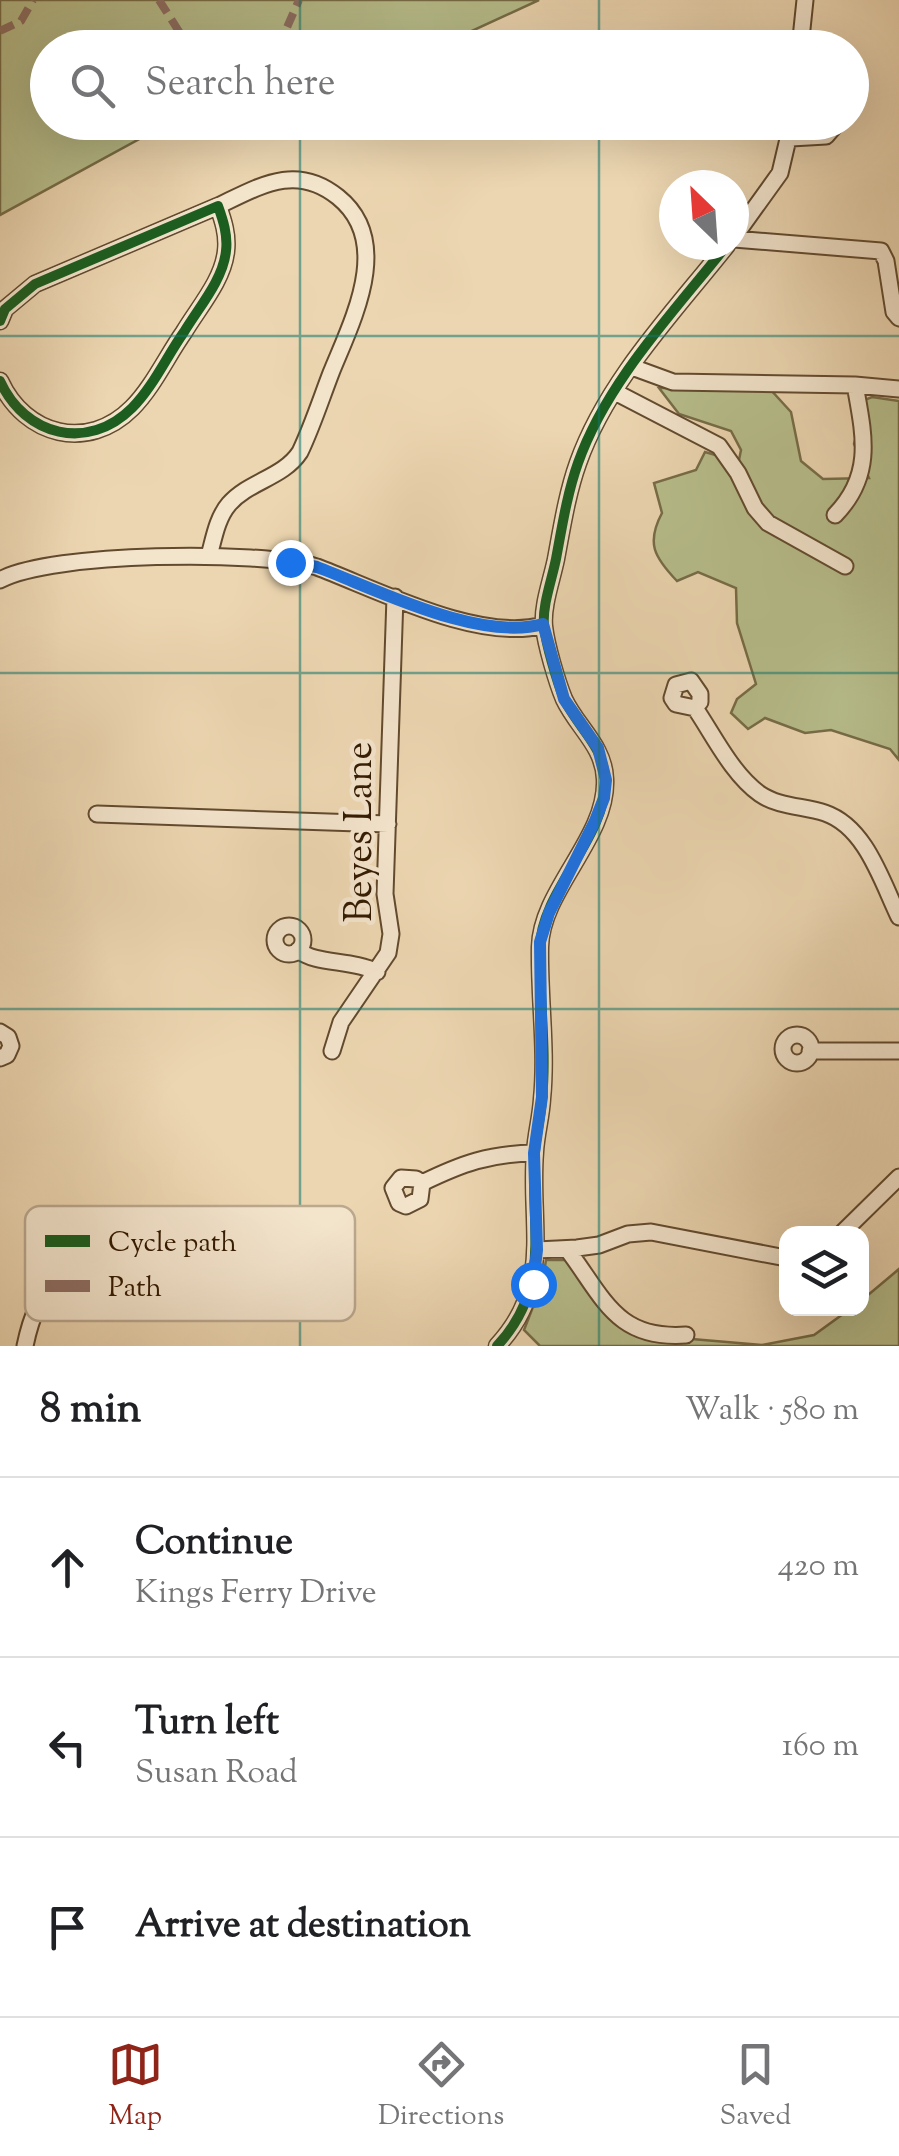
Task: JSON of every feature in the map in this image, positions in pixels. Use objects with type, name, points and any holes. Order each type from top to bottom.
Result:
[{"type":"street","points":[[802,30],[806,0]]},
{"type":"street","points":[[749,217],[780,173],[789,140]]},
{"type":"street","points":[[2,312],[35,284],[274,182],[305,179],[318,183],[344,202],[362,229],[365,267],[356,310],[300,452],[288,466],[232,500],[221,515],[209,556]]},
{"type":"street","points":[[0,381],[17,408],[58,434],[88,433],[118,420],[139,400],[215,284],[226,254],[218,206]]},
{"type":"street","points":[[749,239],[881,251],[894,312],[899,318]]},
{"type":"street","points":[[497,1346],[524,1309],[533,1284],[537,1250],[534,1153],[542,1097],[540,942],[549,913],[595,821],[606,780],[598,748],[564,699],[543,624],[568,494],[578,462],[602,412],[716,260]]},
{"type":"street","points":[[632,368],[674,382],[899,389]]},
{"type":"street","points":[[835,515],[854,495],[861,470],[864,424],[855,385]]},
{"type":"street","points":[[615,392],[719,446],[755,508],[768,522],[845,566]]},
{"type":"street","points":[[0,580],[13,573],[54,564],[209,556],[307,564],[473,625],[515,629],[543,624]]},
{"type":"street","name":"Beyes Lane","points":[[332,1052],[341,1022],[388,953],[391,934],[384,894],[395,597]]},
{"type":"street","points":[[694,708],[745,781],[760,794],[780,803],[827,813],[856,834],[899,916]]},
{"type":"street","points":[[97,814],[388,824]]},
{"type":"street","points":[[298,950],[306,957],[359,963],[377,972]]},
{"type":"street","points":[[0,1032],[8,1037],[11,1046],[7,1055],[0,1058]]},
{"type":"street","points":[[810,1050],[899,1051]]},
{"type":"street","points":[[422,1183],[476,1158],[534,1153]]},
{"type":"street","points":[[850,1226],[899,1178]]},
{"type":"street","points":[[537,1250],[599,1245],[628,1234],[651,1232],[779,1257]]},
{"type":"street","points":[[567,1249],[629,1327],[656,1336],[686,1335]]},
{"type":"street","points":[[25,1346],[31,1321]]},
{"type":"green space","points":[[0,0],[539,0],[474,30],[30,30],[30,140],[138,140],[0,215]]},
{"type":"green space","points":[[659,388],[769,388],[791,412],[801,461],[823,479],[869,478],[854,444],[860,424],[857,403],[872,397],[899,401],[899,760],[890,749],[831,730],[805,733],[765,718],[748,729],[731,713],[737,699],[756,684],[737,623],[736,588],[698,572],[677,581],[663,564],[654,541],[662,513],[654,483],[696,470],[705,452],[719,456],[735,480],[741,450],[731,431],[679,414]]},
{"type":"green space","points":[[546,1260],[568,1260],[645,1335],[762,1345],[814,1335],[840,1316],[869,1316],[869,1294],[899,1269],[899,1346],[540,1346],[524,1330],[542,1284]]},
{"type":"marked path","points":[[0,31],[21,21],[33,0]]},
{"type":"marked path","points":[[159,0],[178,30]]},
{"type":"marked path","points":[[286,30],[299,0]]},
{"type":"cycle path","points":[[0,321],[5,309],[35,284],[218,206],[226,251],[210,293],[140,400],[115,422],[96,430],[59,432],[25,415],[0,381]]},
{"type":"cycle path","points":[[497,1346],[526,1300],[535,1254],[535,1152],[543,1080],[543,926],[596,822],[605,779],[600,757],[569,709],[558,683],[545,634],[546,601],[571,487],[591,433],[644,348],[715,260]]},
{"type":"route","points":[[290,562],[317,567],[473,625],[515,629],[543,624],[564,699],[598,748],[606,780],[604,798],[549,913],[540,942],[542,1097],[534,1153],[537,1250],[533,1284]]}]
